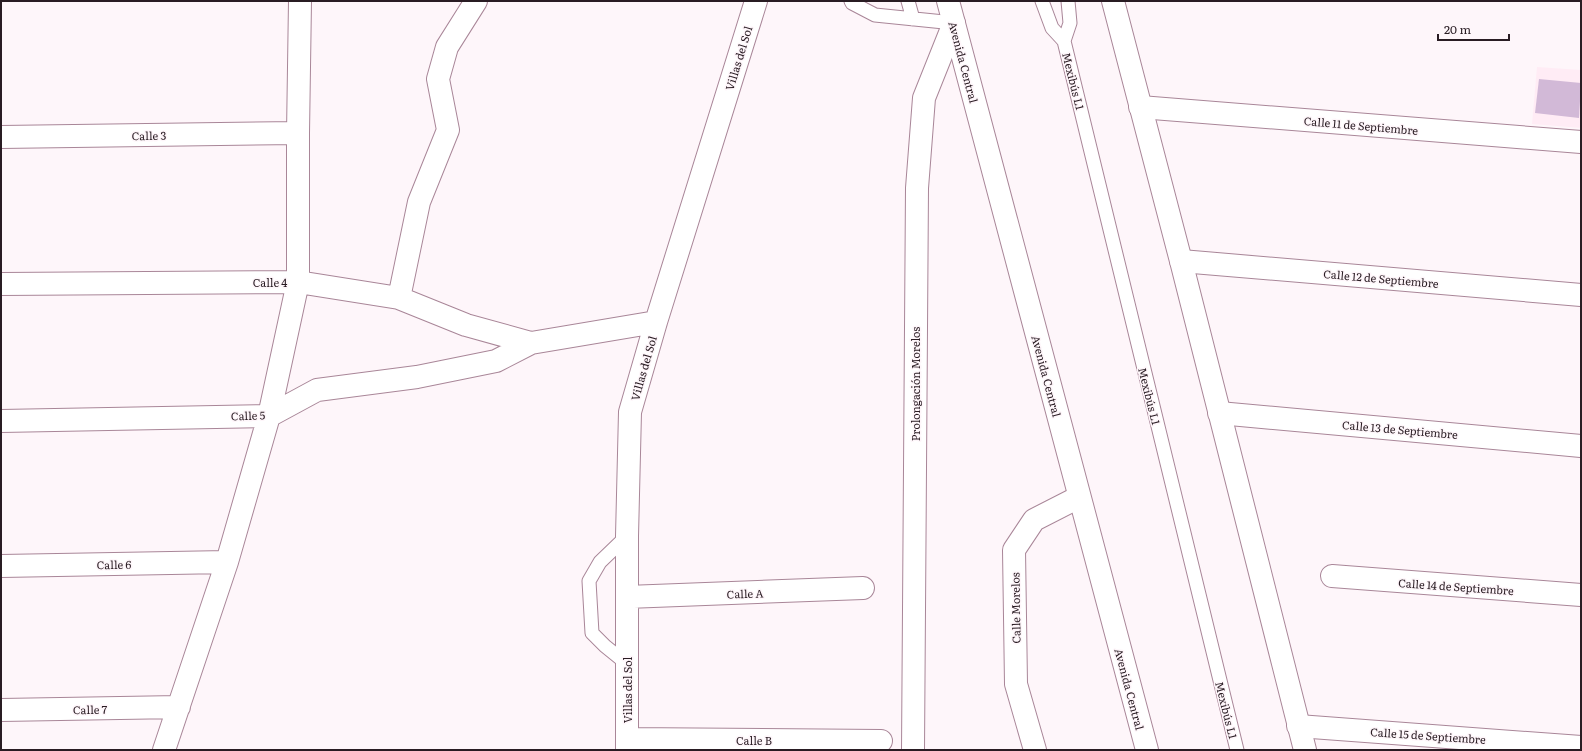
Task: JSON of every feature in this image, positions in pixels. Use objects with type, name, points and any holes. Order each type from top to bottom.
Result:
[{"type":"main road","points":[[164,750],[227,562],[269,416],[298,282],[300,1]]},
{"type":"main road","points":[[399,298],[419,202],[448,130],[438,79],[447,47],[476,1]]},
{"type":"main road","name":"Villas del Sol","points":[[627,744],[626,536],[630,412],[656,322],[756,1]]},
{"type":"main road","name":"Avenida Central","points":[[948,1],[1147,750]]},
{"type":"main road","points":[[1113,1],[1181,261],[1305,750]]},
{"type":"main road","name":"Prolongación Morelos","points":[[913,750],[917,188],[924,98],[954,23]]},
{"type":"main road","name":"Calle 11 de Septiembre","points":[[1140,107],[1581,142]]},
{"type":"main road","name":"Calle 3","points":[[1,137],[298,134]]},
{"type":"main road","name":"Calle 12 de Septiembre","points":[[1181,261],[1581,295]]},
{"type":"main road","name":"Calle 4","points":[[1,284],[298,282],[399,298],[466,325],[531,342]]},
{"type":"main road","points":[[531,342],[656,322]]},
{"type":"main road","name":"Calle 5","points":[[1,421],[269,416],[317,390],[417,377],[496,361],[531,342]]},
{"type":"main road","name":"Calle 13 de Septiembre","points":[[1219,413],[1581,446]]},
{"type":"main road","name":"Calle Morelos","points":[[1035,750],[1016,684],[1014,550],[1034,520],[1079,497]]},
{"type":"main road","name":"Calle 6","points":[[1,566],[227,562]]},
{"type":"main road","name":"Calle 14 de Septiembre","points":[[1332,576],[1581,595]]},
{"type":"main road","name":"Calle A","points":[[627,597],[863,588]]},
{"type":"main road","name":"Calle 7","points":[[1,710],[179,707]]},
{"type":"main road","name":"Calle 15 de Septiembre","points":[[1298,726],[1581,747]]},
{"type":"main road","name":"Calle B","points":[[627,744],[881,741]]},
{"type":"lane","points":[[850,1],[875,14],[954,23]]},
{"type":"lane","points":[[908,1],[913,19]]},
{"type":"lane","name":"Mexibús L1","points":[[1042,1],[1052,28],[1064,41],[1237,750]]},
{"type":"lane","name":"Mexibús L1","points":[[1064,41],[1070,23],[1068,1]]},
{"type":"lane","points":[[626,536],[600,562],[589,581],[592,633],[626,663]]},
{"type":"shaded area","points":[[1537,67],[1581,70],[1581,128],[1532,124]]},
{"type":"building","points":[[1539,79],[1581,83],[1579,118],[1535,113]]}]
